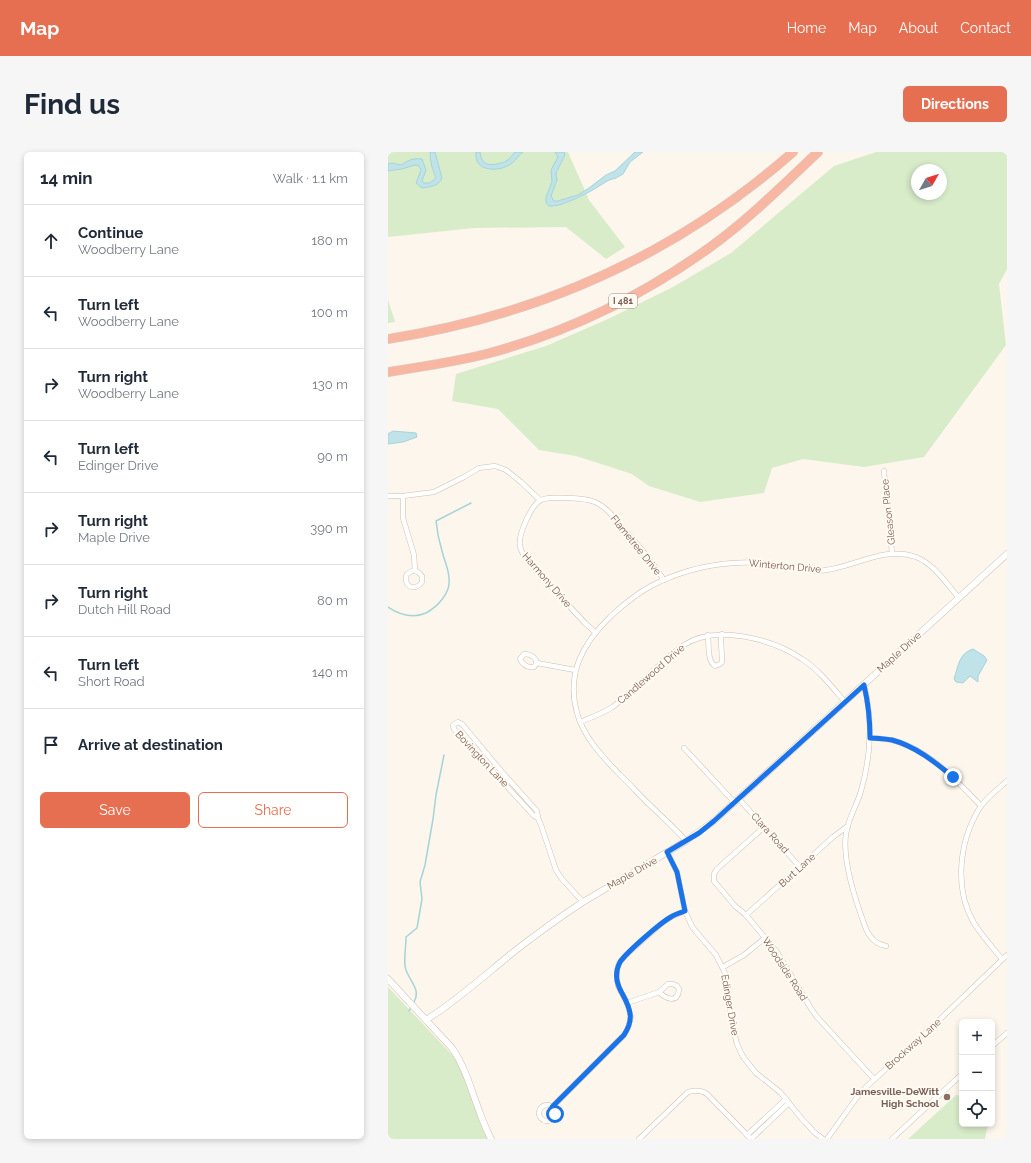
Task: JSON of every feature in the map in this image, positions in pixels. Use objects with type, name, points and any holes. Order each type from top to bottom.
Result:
[{"type":"highway","points":[[388,339],[434,331],[480,320],[541,301],[603,276],[675,239],[716,212],[770,172],[792,152]]},
{"type":"highway","name":"I 481","points":[[388,372],[439,364],[512,347],[578,322],[615,305],[673,272],[709,248],[736,227],[818,152]]},
{"type":"street","points":[[388,496],[403,496],[434,492],[479,468],[495,466],[506,470],[540,500]]},
{"type":"street","name":"Gleason Place","points":[[884,471],[892,554]]},
{"type":"street","points":[[403,496],[403,518],[414,555],[415,571]]},
{"type":"street","name":"Flametree Drive","points":[[540,500],[558,498],[584,499],[595,502],[604,507],[638,544],[664,580]]},
{"type":"street","name":"Harmony Drive","points":[[540,500],[534,506],[519,540],[522,554],[595,632]]},
{"type":"street","name":"Winterton Drive","points":[[686,841],[674,827],[651,807],[612,767],[586,736],[577,713],[573,689],[575,670],[583,650],[595,632],[619,608],[636,595],[664,580],[692,570],[712,566],[733,563],[757,563],[818,571],[837,568],[880,555],[892,554],[902,554],[921,559],[935,570],[959,598]]},
{"type":"street","name":"Maple Drive","points":[[426,1020],[458,998],[517,949],[583,902],[686,841],[714,821],[1007,554]]},
{"type":"street","points":[[708,635],[710,658],[715,666],[722,662],[722,634]]},
{"type":"street","name":"Candlewood Drive","points":[[580,722],[610,709],[685,644],[697,638],[708,635],[722,634],[746,637],[788,650],[816,669],[845,702]]},
{"type":"street","points":[[537,662],[575,670]]},
{"type":"street","points":[[864,685],[870,720],[869,754],[861,790],[848,826],[845,846],[860,914],[869,935],[879,945],[886,946]]},
{"type":"street","name":"Bovington Lane","points":[[538,818],[534,816],[454,729],[454,724],[458,722],[462,724],[537,811],[556,870],[562,879],[583,902]]},
{"type":"street","points":[[870,738],[893,740],[920,752],[953,777],[981,806]]},
{"type":"street","name":"Clara Road","points":[[684,748],[764,827],[800,867]]},
{"type":"street","points":[[1002,959],[974,922],[966,904],[961,882],[961,863],[966,840],[973,820],[981,806],[1007,780]]},
{"type":"street","points":[[509,789],[514,785]]},
{"type":"street","name":"Burt Lane","points":[[746,915],[833,836],[848,826]]},
{"type":"street","name":"Woodside Road","points":[[764,827],[717,869],[714,874],[714,881],[735,906],[746,915],[777,952],[815,1014],[874,1079]]},
{"type":"street","name":"Edinger Drive","points":[[667,852],[677,872],[685,911],[694,928],[716,955],[723,967],[733,1029],[741,1053],[756,1072],[788,1101],[802,1119],[823,1139]]},
{"type":"street","points":[[552,1107],[624,1035],[628,1028],[631,1017],[627,1003],[618,986],[617,970],[620,963],[626,955],[662,923],[685,911]]},
{"type":"street","points":[[723,967],[744,955],[765,938]]},
{"type":"street","name":"Brockway Lane","points":[[827,1139],[855,1100],[874,1079],[950,1010],[1007,955]]},
{"type":"street","points":[[388,979],[452,1048],[460,1059],[491,1139]]},
{"type":"street","points":[[627,1003],[659,992]]},
{"type":"street","points":[[995,1043],[1007,1033]]},
{"type":"street","points":[[892,1139],[959,1077]]},
{"type":"street","points":[[639,1139],[688,1092],[700,1091],[707,1094],[750,1137],[788,1101]]},
{"type":"green space","points":[[388,152],[568,152],[589,200],[625,247],[606,259],[566,227],[474,228],[388,237]]},
{"type":"green space","points":[[876,152],[1007,152],[1007,269],[999,284],[1006,345],[924,457],[864,467],[803,459],[772,468],[764,493],[700,502],[649,486],[632,474],[576,456],[539,450],[498,409],[452,401],[456,374],[546,346],[608,319],[673,287],[731,253],[834,166]]},
{"type":"green space","points":[[388,300],[395,322],[388,323]]},
{"type":"green space","points":[[388,987],[457,1060],[466,1079],[477,1113],[488,1139],[388,1139]]},
{"type":"green space","points":[[956,1095],[959,1096],[959,1127],[987,1127],[985,1139],[908,1139]]},
{"type":"water","points":[[430,152],[435,152],[442,178],[439,183],[434,186],[422,188],[416,183],[421,170],[419,166],[415,165],[388,171],[388,164],[392,163],[401,165],[411,160],[422,159],[426,170],[422,181],[424,183],[430,183],[436,178],[430,159]]},
{"type":"water","points":[[476,152],[480,152],[483,161],[490,165],[504,162],[515,152],[523,152],[507,166],[488,169],[479,164],[476,159]]},
{"type":"water","points":[[555,152],[564,152],[565,155],[556,173],[557,180],[551,196],[554,201],[578,195],[606,175],[615,171],[635,152],[643,152],[630,162],[623,174],[575,199],[559,205],[549,206],[546,203],[546,197],[552,182],[551,170],[558,157]]},
{"type":"water","points":[[393,431],[416,433],[417,437],[403,442],[388,444],[388,434]]},
{"type":"water","points":[[973,649],[984,656],[987,660],[978,676],[978,682],[970,676],[963,683],[956,682],[954,679],[962,657],[968,651]]},
{"type":"waterway","points":[[388,607],[402,614],[416,616],[426,613],[439,603],[448,589],[449,575],[439,540],[436,521],[471,503]]},
{"type":"waterway","points":[[414,1002],[416,992],[405,966],[406,937],[417,928],[422,899],[420,882],[425,865],[444,755]]},
{"type":"place","name":"Jamesville-DeWitt High School","points":[[947,1097]]},
{"type":"route","points":[[555,1114],[552,1107],[624,1035],[630,1025],[630,1010],[618,986],[617,970],[620,963],[626,955],[662,923],[685,911],[677,872],[667,852],[699,833],[714,821],[864,685],[870,720],[870,738],[893,740],[920,752],[953,777]]}]
